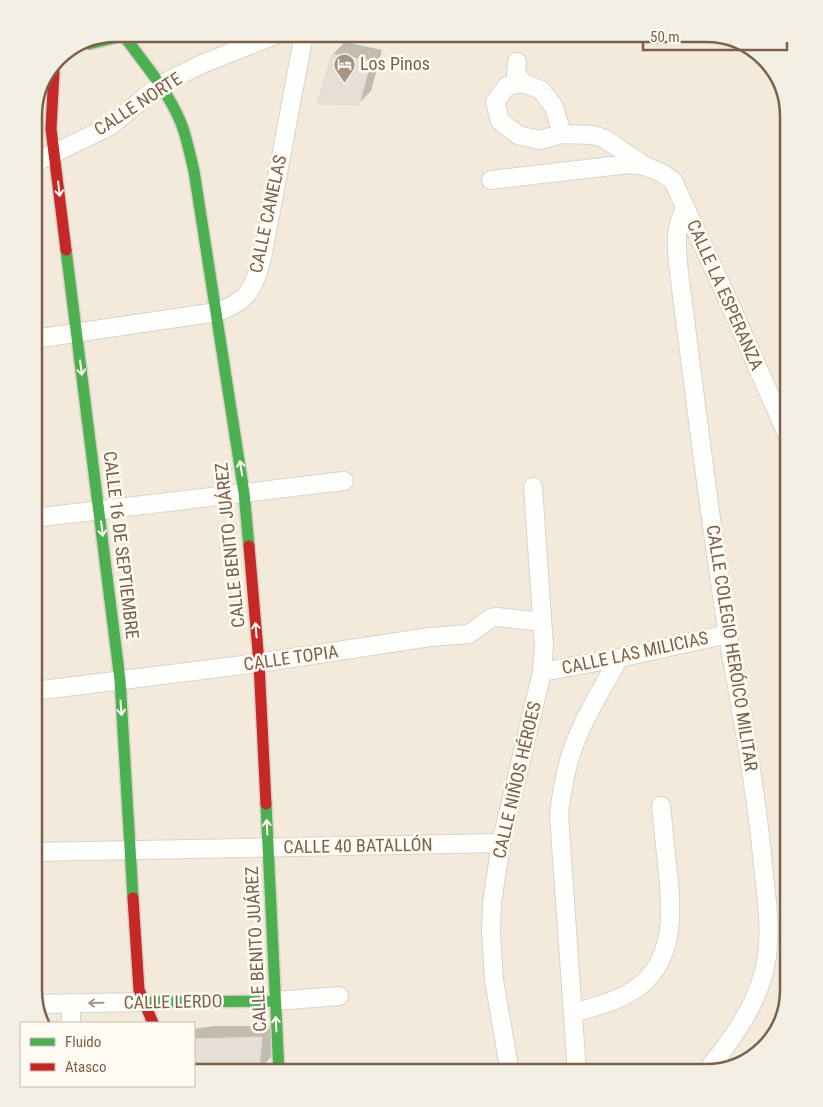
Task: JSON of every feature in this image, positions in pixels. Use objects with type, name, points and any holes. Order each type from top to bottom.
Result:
[{"type":"street","name":"CALLE BENITO JUÁREZ","points":[[132,42],[160,85],[177,115],[185,134],[194,171],[244,493],[259,663],[278,1064]]},
{"type":"street","name":"CALLE NORTE","points":[[43,159],[110,126],[160,85],[202,64],[257,42]]},
{"type":"street","name":"CALLE CANELAS","points":[[43,338],[217,312],[243,300],[257,275],[262,258],[302,42]]},
{"type":"street","points":[[517,62],[516,73],[524,82],[541,90],[554,107],[562,134]]},
{"type":"street","name":"CALLE 16 DE SEPTIEMBRE","points":[[53,79],[51,129],[120,680],[131,851],[136,977],[139,990],[153,1022]]},
{"type":"street","points":[[524,82],[507,86],[495,102],[500,122],[518,135],[539,140],[562,134],[593,135],[606,139],[645,166]]},
{"type":"street","points":[[491,180],[629,164],[645,166]]},
{"type":"street","name":"CALLE LA ESPERANZA","points":[[645,166],[662,172],[673,181],[780,418]]},
{"type":"street","name":"CALLE COLEGIO HERÓICO MILITAR","points":[[685,208],[678,225],[676,239],[678,264],[709,510],[755,791],[769,936],[762,980],[746,1015],[730,1043],[712,1064]]},
{"type":"street","points":[[43,517],[344,482]]},
{"type":"street","name":"CALLE NIÑOS HÉROES","points":[[508,1064],[494,980],[491,933],[492,903],[502,843],[542,672],[544,647],[533,487]]},
{"type":"street","name":"CALLE TOPIA","points":[[42,690],[259,663],[430,637],[469,634],[491,618],[496,617],[542,622]]},
{"type":"street","name":"CALLE LAS MILICIAS","points":[[542,672],[619,658],[728,634]]},
{"type":"street","points":[[576,1064],[559,815],[562,789],[576,739],[619,658]]},
{"type":"street","points":[[573,1013],[609,1003],[634,990],[653,973],[658,965],[668,938],[671,918],[671,898],[661,806]]},
{"type":"street","name":"CALLE 40 BATALLÓN","points":[[42,852],[502,843]]},
{"type":"street","name":"CALLE LERDO","points":[[44,1004],[275,1001],[339,996]]},
{"type":"street","points":[[71,1003],[71,1022]]},
{"type":"shaded area","points":[[116,42],[712,43],[730,46],[744,52],[768,75],[775,88],[780,107],[780,991],[779,1005],[773,1023],[762,1039],[748,1052],[735,1059],[716,1064],[195,1064],[195,1022],[50,1022],[46,1014],[42,991],[43,111],[45,97],[58,71],[79,52],[93,46]]},
{"type":"building","name":"Los Pinos","points":[[332,54],[371,61],[359,105],[317,104]]},
{"type":"building","points":[[262,1037],[260,1064],[195,1064],[195,1039]]},
{"type":"traffic: fast","points":[[128,42],[176,111],[185,135],[194,171],[244,493],[249,546]]},
{"type":"traffic: fast","points":[[66,250],[120,680],[133,898]]},
{"type":"traffic: fast","points":[[266,804],[279,1064]]},
{"type":"traffic: fast","points":[[144,1002],[275,1001]]},
{"type":"traffic: jam","points":[[54,78],[51,129],[66,250]]},
{"type":"traffic: jam","points":[[249,546],[259,663],[266,804]]},
{"type":"traffic: jam","points":[[133,898],[139,990],[153,1022]]},
{"type":"place","name":"Los Pinos","points":[[344,83]]}]
